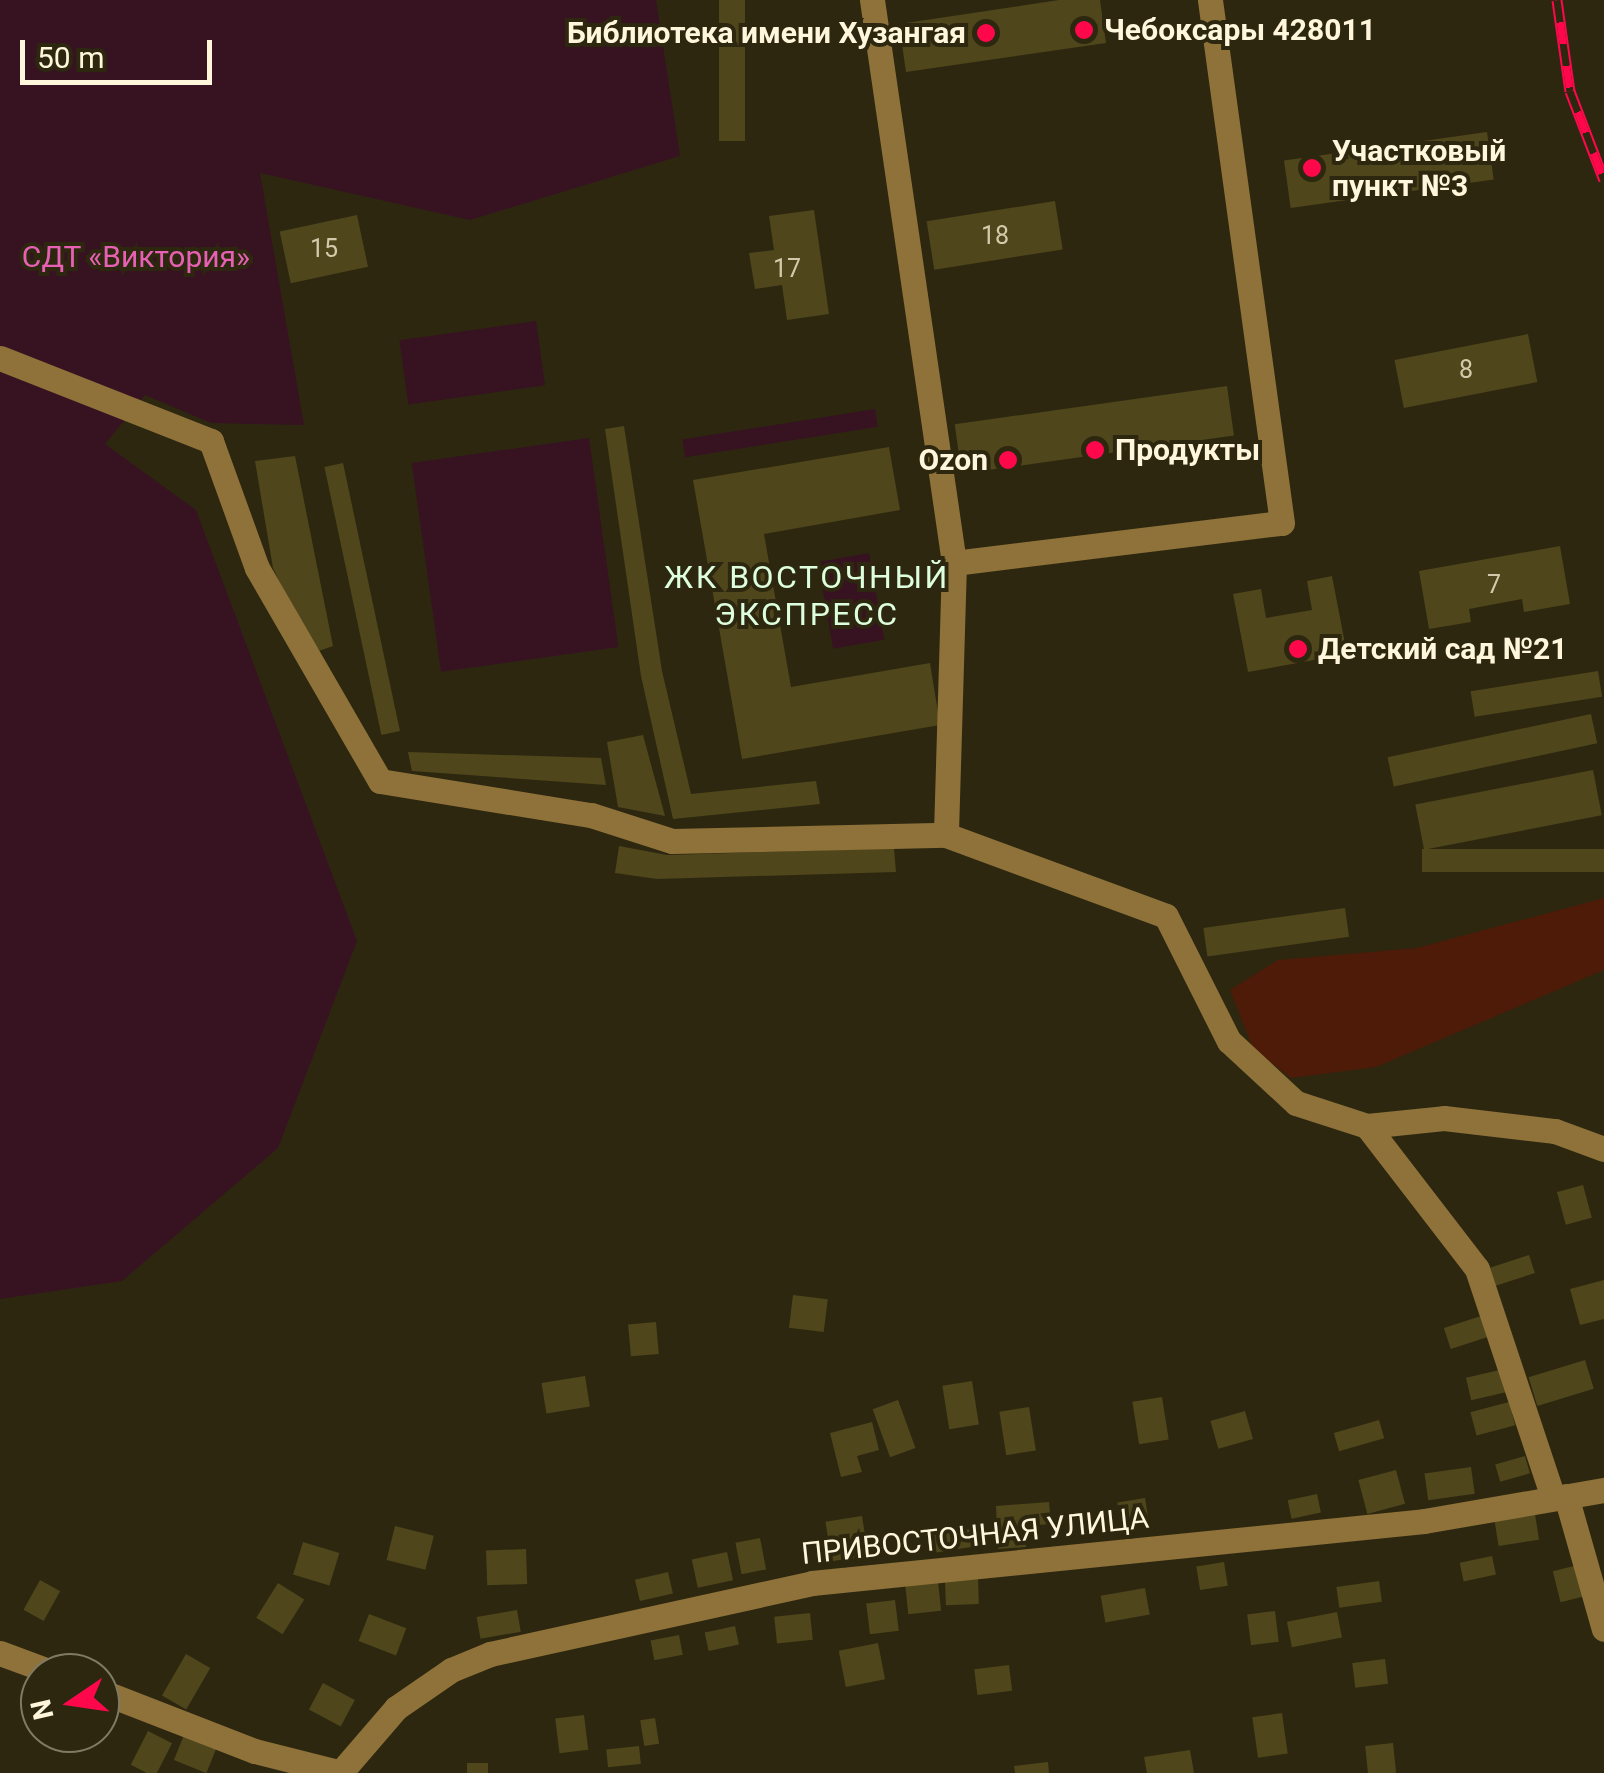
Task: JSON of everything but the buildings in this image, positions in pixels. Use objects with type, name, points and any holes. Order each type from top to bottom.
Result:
[{"type":"street","points":[[872,0],[954,563],[946,835]]},
{"type":"street","points":[[954,563],[1282,523],[1210,0]]},
{"type":"street","points":[[0,358],[211,441],[256,568],[380,781],[591,815],[672,841],[946,835],[1166,916],[1229,1042],[1296,1103],[1366,1126],[1444,1118],[1556,1131],[1604,1149]]},
{"type":"street","points":[[1366,1126],[1478,1269],[1604,1629]]},
{"type":"street","name":"ПРИВОСТОЧНАЯ УЛИЦА","points":[[342,1772],[396,1708],[451,1670],[490,1654],[812,1583],[1424,1521],[1604,1490]]},
{"type":"street","points":[[120,1699],[256,1751],[342,1772]]},
{"type":"green space","name":"СДТ «Виктория»","points":[[0,0],[656,0],[680,156],[470,220],[260,173],[304,425],[211,423],[145,395],[105,444],[196,510],[357,941],[278,1148],[122,1281],[0,1299]]},
{"type":"green space","points":[[536,321],[545,385],[408,405],[399,340]]},
{"type":"green space","points":[[875,409],[878,427],[685,457],[682,440]]},
{"type":"green space","points":[[589,438],[618,647],[441,672],[412,463]]},
{"type":"green space","points":[[869,553],[884,640],[833,649],[818,562]]},
{"type":"shaded area","points":[[1604,898],[1604,970],[1376,1067],[1291,1078],[1253,1048],[1230,990],[1278,960],[1417,948]]},
{"type":"railway","points":[[1557,0],[1570,91],[1604,180]]},
{"type":"place","name":"Чебоксары 428011","points":[[1084,30]]},
{"type":"place","name":"Библиотека имени Хузангая","points":[[986,33]]},
{"type":"place","name":"Участковый пункт №3","points":[[1312,168]]},
{"type":"place","name":"Продукты","points":[[1095,450]]},
{"type":"place","name":"Ozon","points":[[1008,460]]},
{"type":"place","name":"Детский сад №21","points":[[1298,649]]},
{"type":"district","name":"ЖК ВОСТОЧНЫЙ ЭКСПРЕСС","points":[[807,596]]}]
